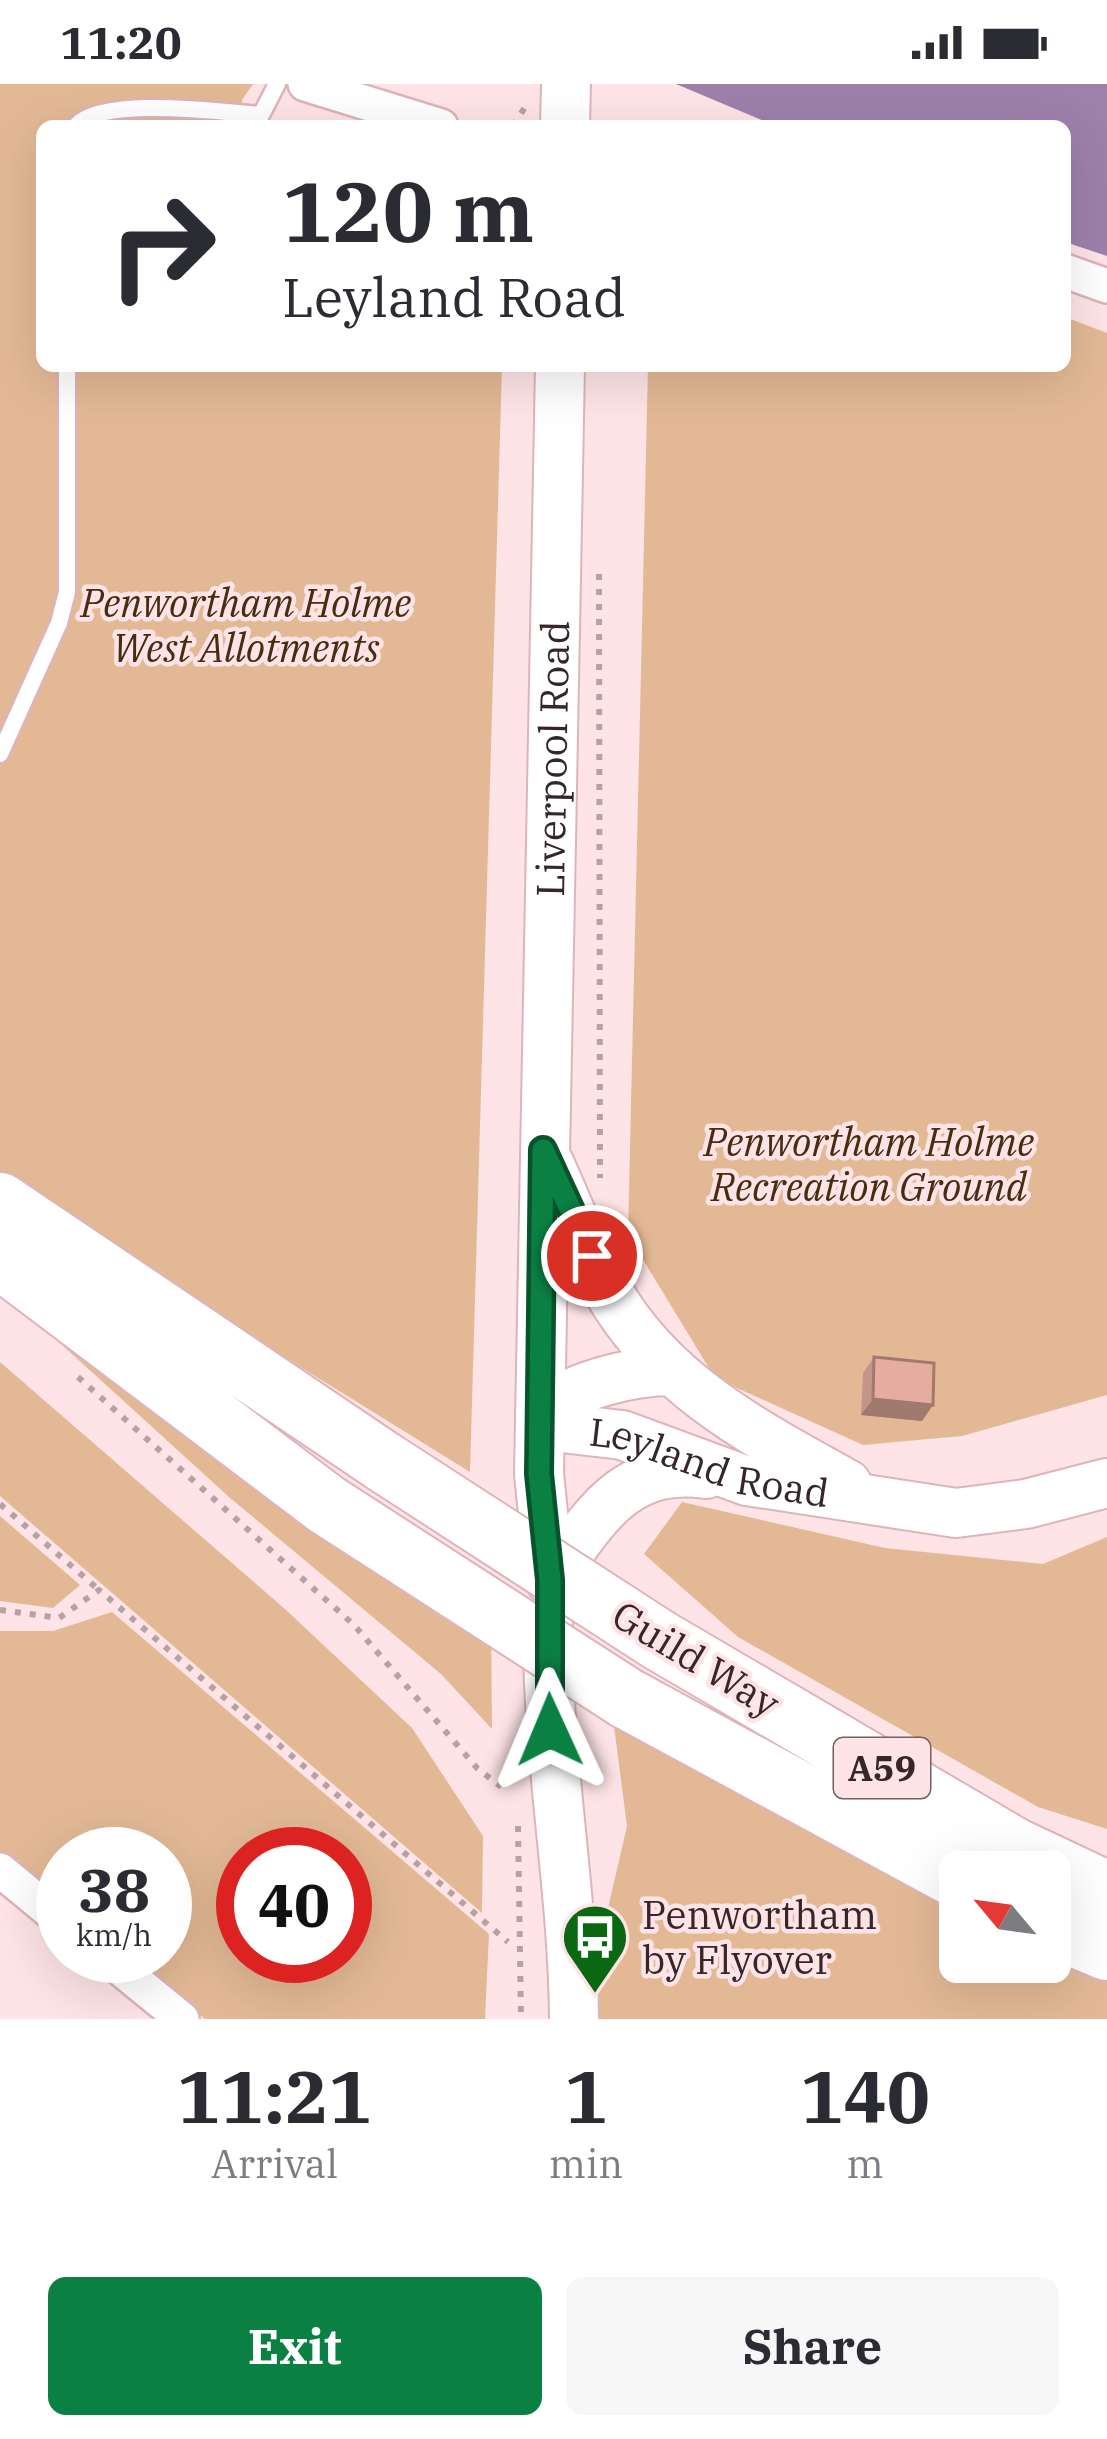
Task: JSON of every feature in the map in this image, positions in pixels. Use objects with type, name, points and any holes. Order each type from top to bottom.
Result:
[{"type":"highway","name":"Guild Way","points":[[0,1203],[384,1462],[659,1640],[1014,1848],[1107,1892]]},
{"type":"highway","name":"Guild Way","points":[[0,1258],[327,1504],[626,1698],[939,1868]]},
{"type":"highway","points":[[1071,1935],[1107,1950]]},
{"type":"main road","points":[[565,120],[566,84]]},
{"type":"main road","name":"Liverpool Road","points":[[560,372],[543,1150],[560,1414],[542,1534],[550,1580],[550,1730],[574,2019]]},
{"type":"main road","name":"Leyland Road","points":[[543,1150],[608,1291],[673,1371],[734,1422],[882,1504]]},
{"type":"main road","points":[[560,1414],[642,1371],[673,1371]]},
{"type":"main road","name":"Leyland Road","points":[[560,1414],[747,1480],[882,1504],[956,1513],[1026,1504],[1107,1483]]},
{"type":"main road","points":[[550,1580],[616,1497],[654,1473],[747,1480]]},
{"type":"main road","points":[[916,1788],[1107,1862]]},
{"type":"street","points":[[305,84],[422,120]]},
{"type":"street","points":[[1071,273],[1107,286]]},
{"type":"street","points":[[0,1870],[36,1900]]},
{"type":"street","points":[[138,1983],[182,2019]]},
{"type":"lane","points":[[84,120],[93,113],[120,109],[261,115],[278,84]]},
{"type":"lane","points":[[0,754],[59,623],[67,592],[67,372]]},
{"type":"path","points":[[598,551],[600,1184]]},
{"type":"path","points":[[66,1366],[355,1625],[477,1768],[501,1787]]},
{"type":"path","points":[[0,1504],[508,1942]]},
{"type":"path","points":[[0,1610],[59,1618],[99,1590]]},
{"type":"path","points":[[520,1946],[521,2019]]},
{"type":"green space","name":"Penwortham Holme West Allotments","points":[[0,84],[253,84],[242,100],[240,120],[36,120],[36,372],[502,372],[470,1472],[0,1181]]},
{"type":"green space","name":"Penwortham Holme Recreation Ground","points":[[1071,319],[1107,333],[1107,1395],[962,1436],[863,1445],[715,1378],[628,1235],[648,372],[1071,372]]},
{"type":"green space","points":[[38,1323],[491,1621],[492,1729],[441,1674],[229,1497]]},
{"type":"green space","points":[[0,1362],[285,1609],[412,1728],[483,1836],[482,1913],[0,1496]]},
{"type":"green space","points":[[682,1502],[885,1548],[1043,1564],[1107,1537],[1107,1829],[1038,1807],[738,1637],[644,1554]]},
{"type":"green space","points":[[0,1516],[80,1585],[53,1608],[0,1601]]},
{"type":"green space","points":[[112,1612],[364,1827],[216,1827],[216,1983],[372,1983],[372,1834],[489,1934],[485,2019],[205,2019],[159,1983],[192,1983],[192,1827],[36,1827],[36,1887],[0,1859],[0,1631],[53,1631]]},
{"type":"green space","points":[[611,1703],[939,1888],[939,1983],[1071,1983],[1071,1953],[1107,1969],[1107,2019],[594,2019],[595,1964],[627,1826]]},
{"type":"shaded area","points":[[676,84],[1107,84],[1107,256],[1071,244],[1071,120],[762,120]]},
{"type":"building","points":[[874,1357],[934,1363],[933,1405],[873,1399]]},
{"type":"place","name":"Penwortham by Flyover","points":[[595,1996]]},
{"type":"route","points":[[550,1730],[550,1580],[539,1474],[543,1150],[592,1256]]}]
